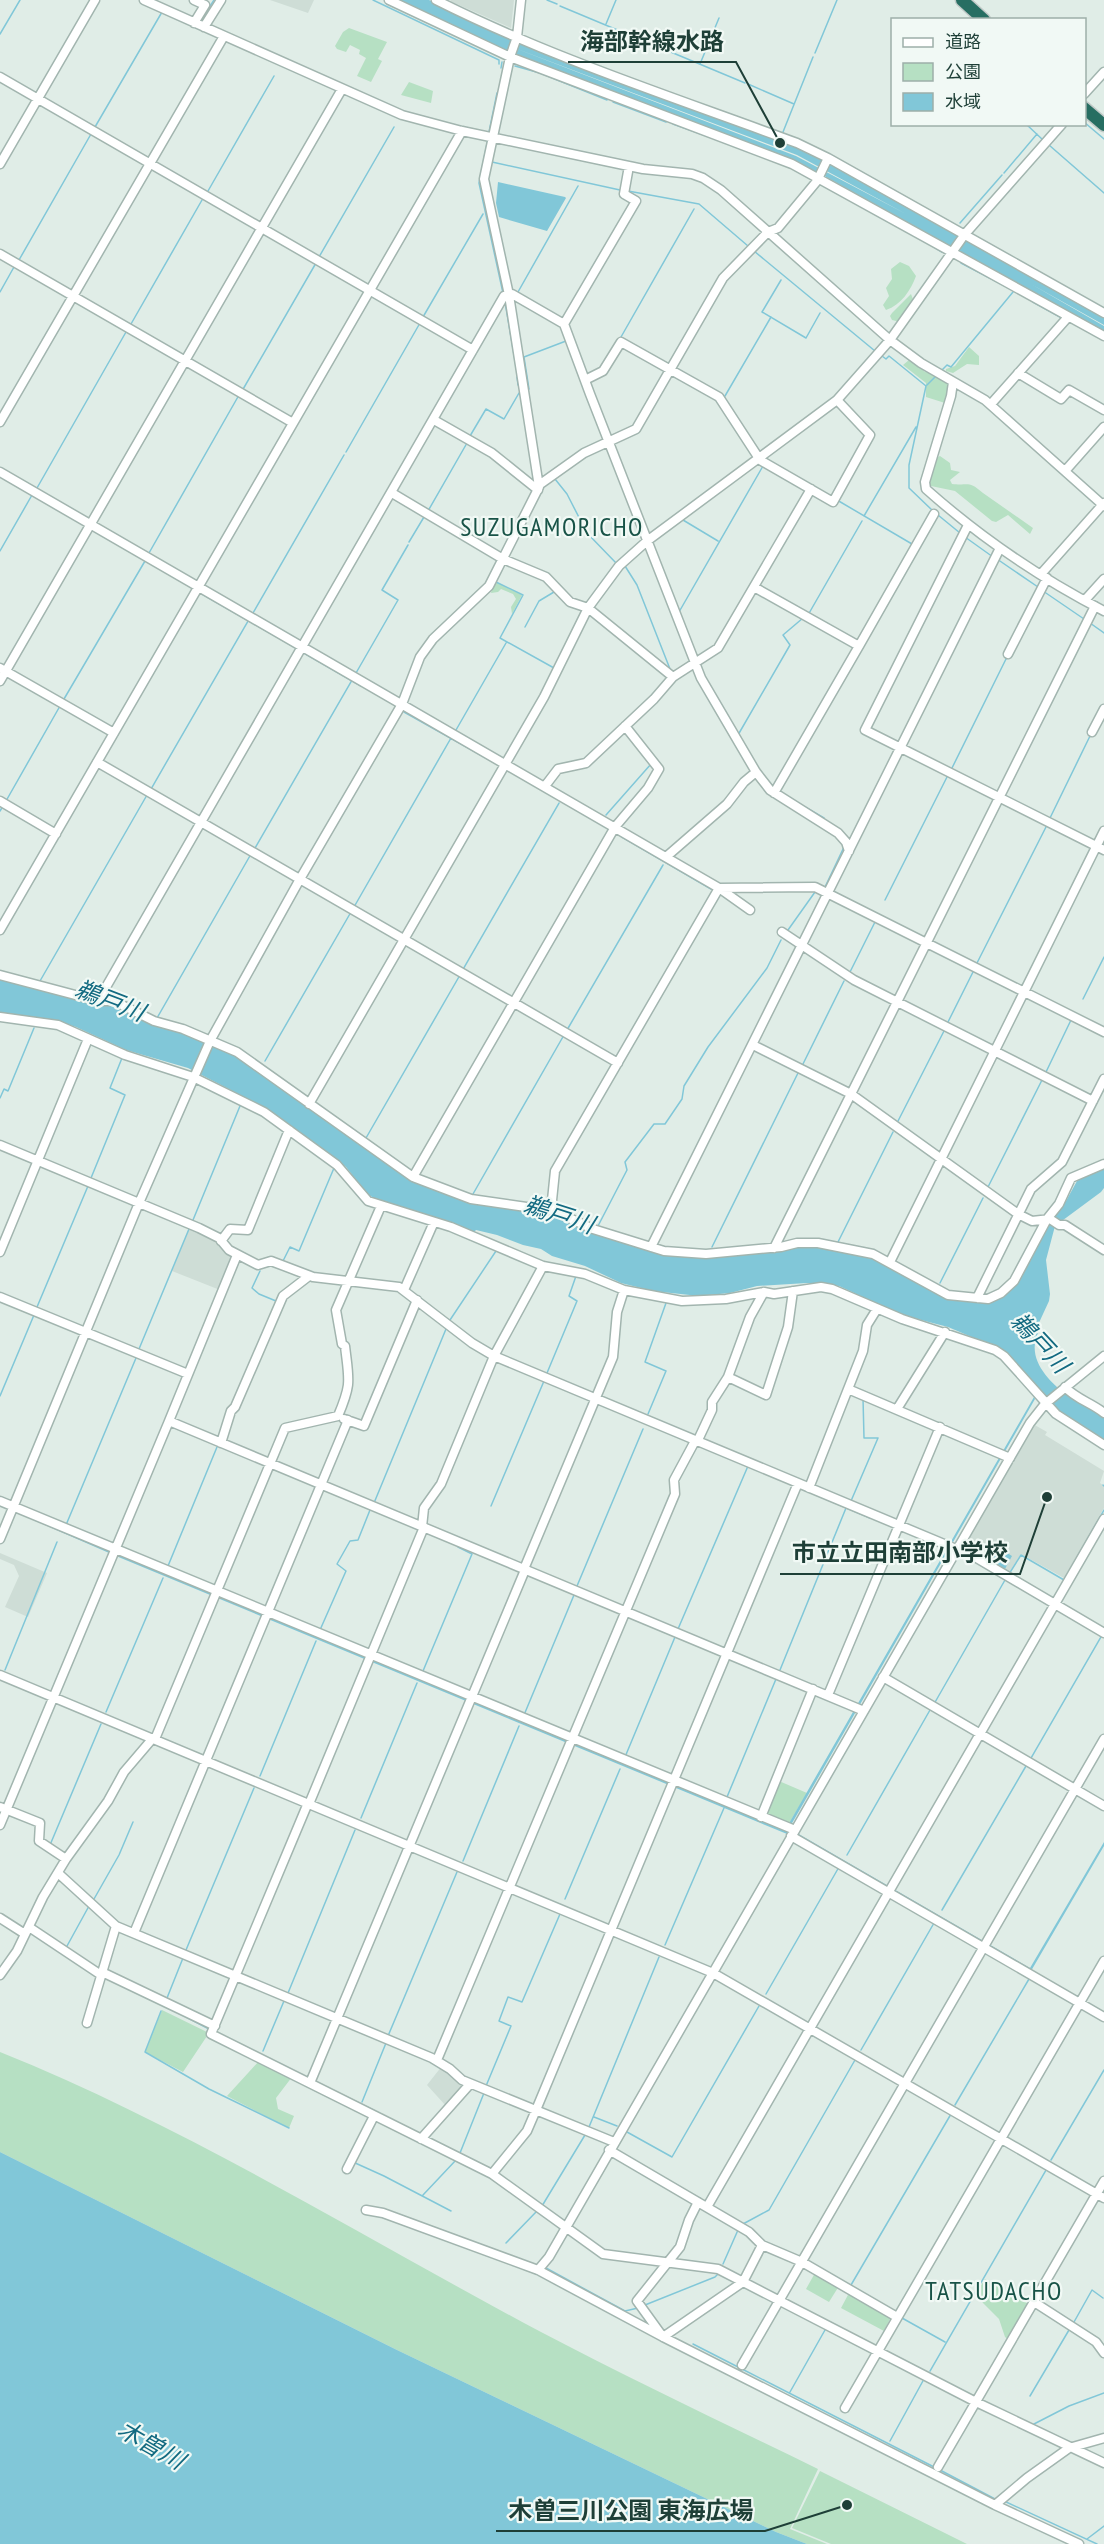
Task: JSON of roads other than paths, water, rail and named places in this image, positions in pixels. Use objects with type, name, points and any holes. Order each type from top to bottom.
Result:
[{"type":"highway","points":[[962,0],[982,18]]},
{"type":"highway","points":[[1086,110],[1104,125]]},
{"type":"street","points":[[0,164],[95,0]]},
{"type":"street","points":[[144,0],[394,112],[462,131],[629,166],[699,176],[721,190],[890,340],[921,363],[990,404],[1104,504],[1044,576],[1008,654]]},
{"type":"street","points":[[194,0],[205,5],[194,22]]},
{"type":"street","points":[[204,27],[220,0]]},
{"type":"street","points":[[389,0],[510,57],[761,151],[820,176],[1104,336]]},
{"type":"street","points":[[436,0],[448,3],[517,38],[797,143],[1104,313]]},
{"type":"street","points":[[521,0],[517,38],[510,57],[484,183],[509,295],[539,488]]},
{"type":"street","points":[[0,422],[224,36]]},
{"type":"street","points":[[1086,92],[1104,72]]},
{"type":"street","points":[[0,77],[473,350]]},
{"type":"street","points":[[0,681],[3,670],[91,524],[342,89]]},
{"type":"street","points":[[309,1104],[544,697],[588,608],[619,566],[646,541],[837,400],[890,340],[964,235],[1060,126]]},
{"type":"street","points":[[0,930],[462,131]]},
{"type":"street","points":[[0,1539],[193,1076],[300,879],[402,704],[426,647],[486,589],[539,488],[584,453],[636,429],[723,278],[768,232],[778,228],[820,176],[828,159]]},
{"type":"street","points":[[564,324],[636,201],[624,194],[629,166]]},
{"type":"street","points":[[0,254],[293,423]]},
{"type":"street","points":[[98,1001],[504,296],[512,294],[564,324],[695,663],[756,772],[774,793],[825,823],[842,837],[849,851]]},
{"type":"street","points":[[990,404],[1068,316]]},
{"type":"street","points":[[585,380],[603,371],[621,342],[723,400],[759,458],[832,502],[870,435],[837,400]]},
{"type":"street","points":[[1018,373],[1061,399],[1069,390],[1104,410]]},
{"type":"street","points":[[953,382],[925,486],[968,525],[1000,548],[1104,611]]},
{"type":"street","points":[[434,420],[492,453],[539,488]]},
{"type":"street","points":[[1065,471],[1102,433]]},
{"type":"street","points":[[0,472],[506,763],[719,888],[750,910]]},
{"type":"street","points":[[545,786],[554,771],[586,763],[673,677],[718,648],[811,489]]},
{"type":"street","points":[[392,494],[503,559],[546,577],[570,602],[588,608],[673,677]]},
{"type":"street","points":[[774,793],[934,514]]},
{"type":"street","points":[[968,525],[865,730],[1100,848]]},
{"type":"street","points":[[651,1247],[1000,548]]},
{"type":"street","points":[[1085,600],[1104,579]]},
{"type":"street","points":[[754,587],[858,646]]},
{"type":"street","points":[[774,1248],[1095,606]]},
{"type":"street","points":[[3,670],[114,733]]},
{"type":"street","points":[[1092,732],[1104,709]]},
{"type":"street","points":[[412,1177],[615,827],[648,788],[659,769],[625,726]]},
{"type":"street","points":[[97,762],[618,1063]]},
{"type":"street","points":[[666,857],[727,804],[744,782],[756,772]]},
{"type":"street","points":[[0,801],[56,834]]},
{"type":"street","points":[[890,1262],[994,1051],[1100,848],[1104,831]]},
{"type":"street","points":[[719,888],[813,887],[1104,1032]]},
{"type":"street","points":[[551,1210],[555,1171],[719,888]]},
{"type":"street","points":[[782,932],[854,980],[1093,1101]]},
{"type":"street","points":[[0,975],[98,1001],[114,1001],[154,1021],[183,1029],[244,1056],[412,1177],[471,1199],[551,1210],[593,1229],[664,1251],[706,1254],[774,1248],[797,1242],[818,1243],[862,1251],[890,1262],[948,1295],[988,1299],[1011,1285],[1048,1219],[1059,1204],[1071,1178],[1104,1164]]},
{"type":"street","points":[[0,1017],[58,1025],[126,1055],[193,1076],[264,1112],[338,1165],[363,1197],[381,1206],[434,1222],[543,1266],[585,1274],[624,1290],[673,1299],[701,1301],[764,1292],[774,1294],[821,1287],[832,1289],[877,1309],[995,1350],[1004,1356],[1056,1414],[1104,1445]]},
{"type":"street","points":[[0,1252],[88,1039]]},
{"type":"street","points":[[753,1045],[850,1094],[1018,1214],[1032,1221],[1048,1219],[1059,1225],[1065,1225],[1104,1250]]},
{"type":"street","points":[[977,1298],[1031,1190],[1062,1162],[1104,1078]]},
{"type":"street","points":[[220,1241],[230,1229],[248,1230],[289,1130]]},
{"type":"street","points":[[0,1145],[199,1228],[220,1241],[229,1250],[258,1265],[271,1262],[309,1276],[396,1286],[472,1343],[494,1356],[953,1547],[1104,1633]]},
{"type":"street","points":[[338,1416],[349,1392],[350,1381],[345,1346],[342,1344],[336,1311],[381,1206]]},
{"type":"street","points":[[404,1290],[434,1222]]},
{"type":"street","points":[[0,1824],[3,1808],[54,1697],[237,1255]]},
{"type":"street","points":[[213,2029],[423,1527],[424,1508],[441,1484],[494,1356],[543,1266]]},
{"type":"street","points":[[221,1443],[231,1412],[282,1296],[309,1276]]},
{"type":"street","points":[[311,2081],[596,1398],[615,1349],[616,1312],[624,1290]]},
{"type":"street","points":[[437,2060],[675,1494],[674,1480],[697,1441],[712,1410],[712,1402],[728,1377],[750,1317],[764,1292]]},
{"type":"street","points":[[728,1377],[766,1395],[788,1327],[793,1292]]},
{"type":"street","points":[[0,1297],[188,1374]]},
{"type":"street","points":[[0,1976],[66,1860],[108,1801],[124,1772],[154,1739],[285,1428],[338,1416],[364,1426],[417,1300]]},
{"type":"street","points":[[809,1488],[863,1351],[867,1325],[877,1309]]},
{"type":"street","points":[[897,1409],[945,1332]]},
{"type":"street","points":[[538,2270],[549,2257],[713,1973],[793,1833],[859,1709],[883,1677],[1005,1455],[1046,1403],[1104,1356]]},
{"type":"street","points":[[1065,1387],[1071,1394],[1094,1405],[1104,1413]]},
{"type":"street","points":[[848,1389],[1005,1455]]},
{"type":"street","points":[[134,1933],[348,1420]]},
{"type":"street","points":[[169,1421],[859,1709]]},
{"type":"street","points":[[828,1695],[940,1427]]},
{"type":"street","points":[[493,2173],[527,2130],[536,2110],[798,1483]]},
{"type":"street","points":[[0,1501],[114,1551],[673,1784],[761,1817],[793,1833],[985,1945],[1104,2018]]},
{"type":"street","points":[[663,2337],[637,2301],[680,2247],[688,2220],[702,2204],[810,2028],[1104,1519]]},
{"type":"street","points":[[0,1675],[713,1973],[1100,2196]]},
{"type":"street","points":[[883,1677],[1104,1806]]},
{"type":"street","points":[[761,1817],[813,1689]]},
{"type":"street","points":[[742,2365],[1104,1739]]},
{"type":"street","points":[[3,1808],[40,1823],[39,1841],[66,1860]]},
{"type":"street","points":[[58,1873],[116,1926],[437,2060],[470,2084],[614,2142]]},
{"type":"street","points":[[0,1918],[374,2116],[422,2136],[493,2173],[565,2228],[609,2256],[718,2269],[976,2402],[1104,2463]]},
{"type":"street","points":[[87,2023],[116,1926]]},
{"type":"street","points":[[845,2408],[1104,1961]]},
{"type":"street","points":[[422,2136],[470,2084]]},
{"type":"street","points":[[347,2169],[374,2116]]},
{"type":"street","points":[[609,2150],[749,2232],[762,2245],[802,2262],[897,2317]]},
{"type":"street","points":[[938,2467],[1034,2302],[1100,2196],[1104,2181]]},
{"type":"street","points":[[366,2210],[383,2213],[538,2270],[663,2337],[995,2505],[1078,2544]]},
{"type":"street","points":[[663,2337],[743,2282],[762,2245]]},
{"type":"street","points":[[1034,2302],[1096,2342],[1104,2353]]},
{"type":"street","points":[[995,2505],[1027,2478],[1069,2448],[1104,2438]]},
{"type":"water","points":[[395,0],[429,0],[477,24],[781,140],[829,162],[1104,316],[1104,325],[1031,284],[1104,326],[1104,333],[819,173],[793,161],[512,55]],"holes":[[[499,42],[797,155],[906,214],[796,156]]]},
{"type":"water","points":[[498,182],[566,198],[547,231],[499,217],[496,203]]},
{"type":"water","points":[[0,978],[113,1004],[236,1054],[411,1180],[432,1188],[554,1214],[663,1253],[797,1244],[861,1252],[946,1297],[987,1302],[1005,1294],[1049,1221],[1066,1201],[1077,1181],[1104,1167],[1104,1188],[1101,1192],[1055,1226],[1046,1260],[1049,1301],[1037,1327],[1040,1329],[1035,1349],[1040,1367],[1060,1390],[1104,1417],[1104,1442],[1065,1418],[993,1346],[948,1327],[902,1315],[839,1286],[807,1283],[757,1286],[730,1293],[699,1296],[653,1291],[621,1283],[585,1266],[552,1256],[541,1249],[476,1230],[473,1233],[379,1201],[367,1194],[346,1167],[262,1106],[188,1068],[126,1050],[76,1027],[52,1019],[33,1019],[0,1014]]},
{"type":"water","points":[[1034,1397],[1035,1399],[791,1825],[788,1825]]},
{"type":"water","points":[[16,1509],[788,1831],[787,1834],[116,1556],[15,1512]]},
{"type":"water","points":[[994,1545],[1012,1556],[1005,1569],[986,1558]]},
{"type":"water","points":[[797,1833],[1030,1968],[1104,1842],[1104,1846],[1031,1971],[796,1835]]},
{"type":"water","name":"木曽川","points":[[0,2152],[397,2350],[776,2532],[807,2544],[0,2544]]},
{"type":"waterway","points":[[0,34],[20,0]]},
{"type":"waterway","points":[[201,20],[214,0]]},
{"type":"waterway","points":[[373,0],[499,60],[499,64]]},
{"type":"waterway","points":[[547,0],[557,4]]},
{"type":"waterway","points":[[606,24],[616,0]]},
{"type":"waterway","points":[[815,53],[837,0]]},
{"type":"waterway","points":[[560,6],[651,44]]},
{"type":"waterway","points":[[95,127],[162,12]]},
{"type":"waterway","points":[[700,64],[719,18]]},
{"type":"waterway","points":[[654,45],[745,83]]},
{"type":"waterway","points":[[783,132],[813,57]]},
{"type":"waterway","points":[[501,68],[502,62]]},
{"type":"waterway","points":[[515,66],[540,73],[607,100]]},
{"type":"waterway","points":[[208,191],[274,76]]},
{"type":"waterway","points":[[748,84],[794,104]]},
{"type":"waterway","points":[[489,132],[497,93]]},
{"type":"waterway","points":[[613,102],[666,122]]},
{"type":"waterway","points":[[673,124],[715,139]]},
{"type":"waterway","points":[[1086,124],[1104,139]]},
{"type":"waterway","points":[[1028,126],[1043,140]]},
{"type":"waterway","points":[[319,257],[394,127]]},
{"type":"waterway","points":[[19,260],[91,134]]},
{"type":"waterway","points":[[1004,173],[1037,134]]},
{"type":"waterway","points":[[488,139],[479,183],[503,293]]},
{"type":"waterway","points":[[1049,145],[1104,193]]},
{"type":"waterway","points":[[747,151],[754,154]]},
{"type":"waterway","points":[[492,162],[620,190]]},
{"type":"waterway","points":[[960,223],[1002,175]]},
{"type":"waterway","points":[[518,292],[578,186]]},
{"type":"waterway","points":[[628,191],[699,204],[748,246]]},
{"type":"waterway","points":[[131,324],[202,200]]},
{"type":"waterway","points":[[621,337],[694,209]]},
{"type":"waterway","points":[[423,317],[483,214]]},
{"type":"waterway","points":[[934,247],[942,252]]},
{"type":"waterway","points":[[754,251],[875,351]]},
{"type":"waterway","points":[[242,391],[316,263]]},
{"type":"waterway","points":[[961,263],[1005,286]]},
{"type":"waterway","points":[[0,292],[14,267]]},
{"type":"waterway","points":[[910,318],[939,278]]},
{"type":"waterway","points":[[781,280],[762,312],[806,338],[820,313]]},
{"type":"waterway","points":[[942,370],[947,365],[951,367],[1013,292]]},
{"type":"waterway","points":[[505,302],[517,372]]},
{"type":"waterway","points":[[1033,302],[1060,317]]},
{"type":"waterway","points":[[725,396],[771,317]]},
{"type":"waterway","points":[[346,452],[420,323]]},
{"type":"waterway","points":[[37,488],[126,332]]},
{"type":"waterway","points":[[529,389],[524,357],[566,341]]},
{"type":"waterway","points":[[882,356],[886,359],[889,356],[926,386],[909,465],[909,488],[932,510]]},
{"type":"waterway","points":[[927,385],[936,376]]},
{"type":"waterway","points":[[517,377],[518,385]]},
{"type":"waterway","points":[[470,436],[486,409],[504,419],[519,393]]},
{"type":"waterway","points":[[149,553],[239,395]]},
{"type":"waterway","points":[[723,396],[737,417]]},
{"type":"waterway","points":[[864,516],[916,427]]},
{"type":"waterway","points":[[428,511],[467,443]]},
{"type":"waterway","points":[[253,613],[344,455]]},
{"type":"waterway","points":[[679,612],[763,466]]},
{"type":"waterway","points":[[555,479],[567,494],[587,533],[617,564]]},
{"type":"waterway","points":[[0,551],[32,495]]},
{"type":"waterway","points":[[837,500],[912,544]]},
{"type":"waterway","points":[[938,515],[960,533]]},
{"type":"waterway","points":[[409,542],[424,517]]},
{"type":"waterway","points":[[683,520],[718,541]]},
{"type":"waterway","points":[[808,615],[862,521]]},
{"type":"waterway","points":[[965,537],[993,557]]},
{"type":"waterway","points":[[356,673],[398,600],[382,590],[408,545]]},
{"type":"waterway","points":[[997,559],[1038,587]]},
{"type":"waterway","points":[[64,699],[145,561]]},
{"type":"waterway","points":[[625,566],[637,585],[670,669]]},
{"type":"waterway","points":[[496,582],[523,595],[500,638],[554,668]]},
{"type":"waterway","points":[[1043,591],[1084,619]]},
{"type":"waterway","points":[[525,627],[539,601],[554,592]]},
{"type":"waterway","points":[[202,594],[296,648]]},
{"type":"waterway","points":[[738,735],[790,645],[783,635],[803,618]]},
{"type":"waterway","points":[[151,789],[248,621]]},
{"type":"waterway","points":[[1090,623],[1104,633]]},
{"type":"waterway","points":[[456,730],[506,643]]},
{"type":"waterway","points":[[304,653],[361,686]]},
{"type":"waterway","points":[[952,768],[1006,659]]},
{"type":"waterway","points":[[255,848],[352,680]]},
{"type":"waterway","points":[[6,801],[60,706]]},
{"type":"waterway","points":[[404,712],[495,763]]},
{"type":"waterway","points":[[1050,818],[1090,736]]},
{"type":"waterway","points":[[354,907],[451,738]]},
{"type":"waterway","points":[[606,815],[651,764]]},
{"type":"waterway","points":[[885,900],[948,775]]},
{"type":"waterway","points":[[40,981],[147,795]]},
{"type":"waterway","points":[[462,971],[559,803]]},
{"type":"waterway","points":[[0,811],[3,806]]},
{"type":"waterway","points":[[805,807],[824,818]]},
{"type":"waterway","points":[[977,963],[1047,825]]},
{"type":"waterway","points":[[622,837],[711,889]]},
{"type":"waterway","points":[[820,885],[825,887],[844,847]]},
{"type":"waterway","points":[[157,1018],[251,854]]},
{"type":"waterway","points":[[567,1030],[663,865]]},
{"type":"waterway","points":[[788,930],[815,892]]},
{"type":"waterway","points":[[265,1061],[351,912]]},
{"type":"waterway","points":[[850,972],[875,922]]},
{"type":"waterway","name":"鵜戸川","points":[[598,1226],[627,1170],[625,1162],[654,1124],[665,1124],[682,1099],[684,1086],[708,1047],[767,968],[781,940]]},
{"type":"waterway","points":[[1083,999],[1104,957]]},
{"type":"waterway","points":[[948,1022],[974,970]]},
{"type":"waterway","points":[[366,1138],[460,975]]},
{"type":"waterway","points":[[802,1066],[844,981]]},
{"type":"waterway","points":[[1046,1072],[1071,1020]]},
{"type":"waterway","points":[[0,1098],[4,1089],[8,1091],[34,1028]]},
{"type":"waterway","points":[[897,1123],[944,1031]]},
{"type":"waterway","points":[[473,1194],[564,1035]]},
{"type":"waterway","points":[[91,1178],[125,1095],[110,1088],[122,1058]]},
{"type":"waterway","points":[[712,1247],[798,1073]]},
{"type":"waterway","points":[[987,1189],[1042,1080]]},
{"type":"waterway","points":[[193,1220],[240,1106]]},
{"type":"waterway","points":[[837,1244],[893,1132]]},
{"type":"waterway","points":[[283,1261],[290,1247],[299,1251],[334,1168]]},
{"type":"waterway","points":[[37,1307],[88,1186]]},
{"type":"waterway","points":[[940,1283],[983,1198]]},
{"type":"waterway","points":[[139,1349],[189,1229]]},
{"type":"waterway","points":[[450,1320],[496,1251]]},
{"type":"waterway","points":[[260,1271],[252,1288],[259,1294],[276,1301]]},
{"type":"waterway","points":[[547,1373],[577,1301],[569,1296],[576,1276]]},
{"type":"waterway","points":[[648,1414],[666,1371],[645,1362],[666,1303]]},
{"type":"waterway","points":[[0,1396],[34,1315]]},
{"type":"waterway","points":[[374,1503],[446,1329]]},
{"type":"waterway","points":[[66,1525],[136,1358]]},
{"type":"waterway","points":[[491,1506],[544,1381]]},
{"type":"waterway","points":[[851,1501],[878,1438],[864,1438],[863,1398]]},
{"type":"waterway","points":[[577,1586],[643,1429]]},
{"type":"waterway","points":[[168,1566],[217,1447]]},
{"type":"waterway","points":[[678,1629],[748,1466]]},
{"type":"waterway","points":[[814,1494],[870,1518]]},
{"type":"waterway","points":[[780,1670],[846,1508]]},
{"type":"waterway","points":[[320,1630],[346,1571],[337,1564],[350,1541],[358,1540],[370,1510]]},
{"type":"waterway","points":[[1009,1574],[1021,1555],[1064,1580],[1104,1510]]},
{"type":"waterway","points":[[5,1670],[57,1542]]},
{"type":"waterway","points":[[423,1671],[472,1554],[458,1547]]},
{"type":"waterway","points":[[106,1712],[163,1578]]},
{"type":"waterway","points":[[934,1704],[1005,1580]]},
{"type":"waterway","points":[[524,1715],[574,1595]]},
{"type":"waterway","points":[[1031,1758],[1102,1635]]},
{"type":"waterway","points":[[625,1757],[675,1637]]},
{"type":"waterway","points":[[260,1776],[316,1641]]},
{"type":"waterway","points":[[727,1797],[776,1679]]},
{"type":"waterway","points":[[361,1818],[417,1683]]},
{"type":"waterway","points":[[847,1855],[930,1710]]},
{"type":"waterway","points":[[50,1845],[101,1724]]},
{"type":"waterway","points":[[463,1861],[519,1726]]},
{"type":"waterway","points":[[942,1910],[1026,1766]]},
{"type":"waterway","points":[[565,1899],[620,1769]]},
{"type":"waterway","points":[[186,1950],[254,1788]]},
{"type":"waterway","points":[[665,1945],[724,1808]]},
{"type":"waterway","points":[[94,1899],[119,1855],[133,1822]]},
{"type":"waterway","points":[[288,1993],[355,1830]]},
{"type":"waterway","points":[[766,1994],[839,1867]]},
{"type":"waterway","points":[[388,2036],[457,1872]]},
{"type":"waterway","points":[[67,1946],[89,1906]]},
{"type":"waterway","points":[[486,2086],[511,2026],[499,2021],[508,1997],[522,2002],[560,1914]]},
{"type":"waterway","points":[[861,2050],[934,1923]]},
{"type":"waterway","points":[[589,2127],[659,1957]]},
{"type":"waterway","points":[[167,1998],[183,1958]]},
{"type":"waterway","points":[[955,2105],[1029,1979]]},
{"type":"waterway","points":[[263,2051],[284,2001]]},
{"type":"waterway","points":[[627,2132],[672,2157],[759,2006]]},
{"type":"waterway","points":[[171,2009],[209,2029]]},
{"type":"waterway","points":[[161,2011],[145,2052],[209,2089],[289,2128]]},
{"type":"waterway","points":[[362,2102],[386,2043]]},
{"type":"waterway","points":[[743,2224],[769,2210],[855,2060]]},
{"type":"waterway","points":[[1051,2160],[1104,2070]]},
{"type":"waterway","points":[[324,2086],[373,2110]]},
{"type":"waterway","points":[[460,2153],[484,2093]]},
{"type":"waterway","points":[[851,2285],[951,2114]]},
{"type":"waterway","points":[[594,2117],[617,2126]]},
{"type":"waterway","points":[[542,2206],[585,2135]]},
{"type":"waterway","points":[[423,2195],[456,2160]]},
{"type":"waterway","points":[[353,2162],[451,2211]]},
{"type":"waterway","points":[[930,2371],[1046,2170]]},
{"type":"waterway","points":[[506,2243],[536,2212]]},
{"type":"waterway","points":[[723,2264],[738,2230]]},
{"type":"waterway","points":[[682,2260],[716,2265]]},
{"type":"waterway","points":[[546,2268],[625,2311],[638,2308]]},
{"type":"waterway","points":[[645,2305],[715,2277],[719,2273]]},
{"type":"waterway","points":[[1074,2322],[1092,2290],[1103,2298]]},
{"type":"waterway","points":[[902,2318],[945,2342]]},
{"type":"waterway","points":[[790,2392],[825,2330]]},
{"type":"waterway","points":[[1030,2396],[1069,2330]]},
{"type":"waterway","points":[[693,2344],[738,2367]]},
{"type":"waterway","points":[[742,2369],[936,2468]]},
{"type":"waterway","points":[[890,2441],[924,2379]]},
{"type":"waterway","points":[[1034,2424],[1069,2406],[1104,2393]]},
{"type":"waterway","points":[[940,2470],[995,2499]]},
{"type":"waterway","points":[[1004,2501],[1097,2544]]},
{"type":"waterway","points":[[1087,2539],[1104,2526]]},
{"type":"place","name":"海部幹線水路","points":[[780,143]]},
{"type":"place","name":"市立立田南部小学校","points":[[1047,1497]]},
{"type":"place","name":"木曽三川公園 東海広場","points":[[847,2505]]},
{"type":"district","name":"SUZUGAMORICHO","points":[[552,527]]},
{"type":"district","name":"TATSUDACHO","points":[[994,2291]]}]
